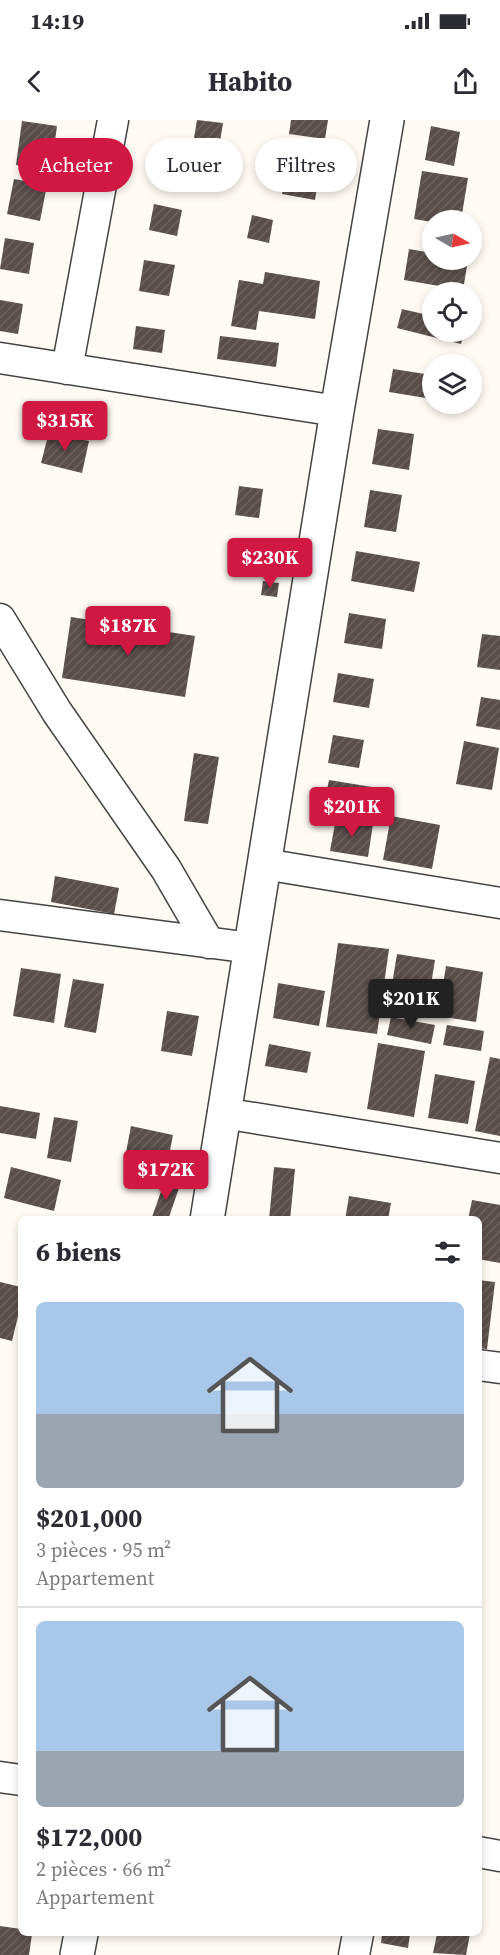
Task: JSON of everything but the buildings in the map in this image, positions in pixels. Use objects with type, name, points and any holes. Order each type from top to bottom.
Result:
[{"type":"street","points":[[67,369],[113,120]]},
{"type":"street","points":[[208,1216],[337,411],[387,120]]},
{"type":"street","points":[[0,358],[337,411]]},
{"type":"street","points":[[0,619],[57,712],[166,869],[209,943]]},
{"type":"street","points":[[264,864],[500,903]]},
{"type":"street","points":[[0,915],[251,948]]},
{"type":"street","points":[[223,1113],[500,1158]]},
{"type":"street","points":[[482,1366],[500,1368]]},
{"type":"street","points":[[0,1777],[18,1780]]},
{"type":"street","points":[[482,1853],[500,1856]]},
{"type":"street","points":[[77,1955],[81,1936]]},
{"type":"street","points":[[354,1955],[358,1936]]}]
